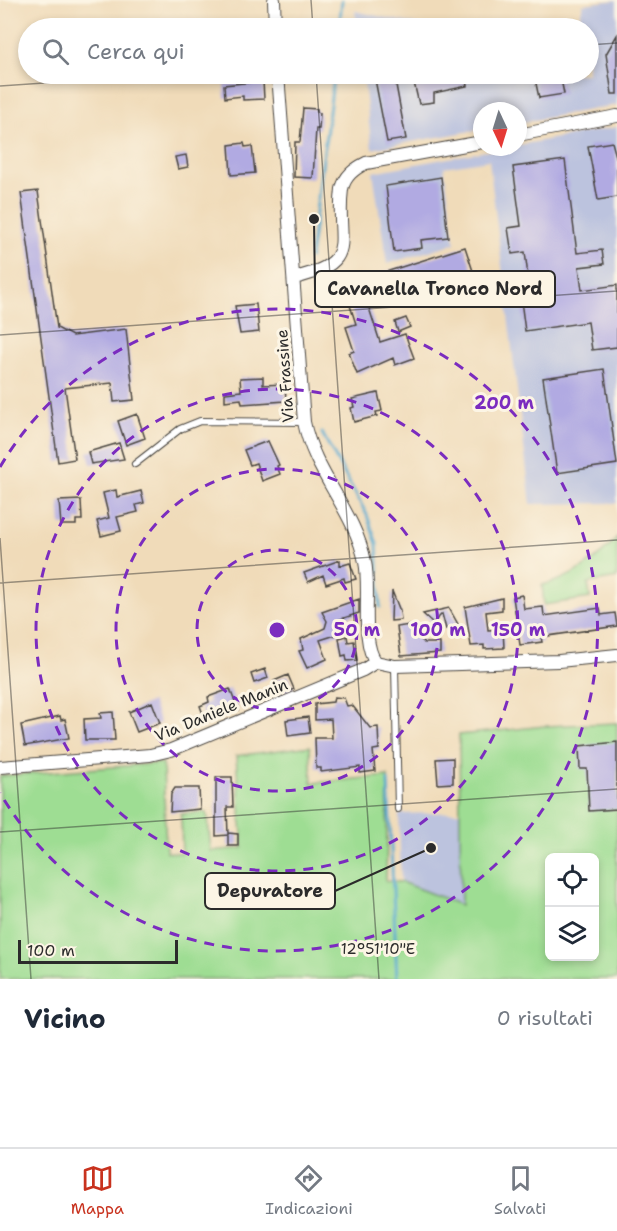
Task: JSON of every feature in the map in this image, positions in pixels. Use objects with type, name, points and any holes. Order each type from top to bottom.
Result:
[{"type":"street","points":[[274,0],[275,18]]},
{"type":"street","name":"Via Frassine","points":[[279,84],[304,422],[309,445],[358,538],[363,554],[369,647],[376,662]]},
{"type":"street","points":[[527,133],[617,116]]},
{"type":"street","points":[[294,278],[320,272],[339,256],[343,237],[342,189],[344,182],[356,169],[366,164],[473,144]]},
{"type":"street","points":[[376,662],[395,666],[559,661],[617,656]]},
{"type":"street","name":"Via Daniele Manin","points":[[0,767],[130,759],[171,750],[376,662]]},
{"type":"lane","points":[[135,464],[180,429],[200,421],[304,422]]},
{"type":"lane","points":[[395,666],[398,809]]},
{"type":"shaded area","points":[[617,0],[617,105],[527,121],[527,102],[473,102],[473,131],[372,149],[364,84],[599,84],[599,18],[580,18],[583,4]]},
{"type":"shaded area","points":[[355,11],[386,18],[356,18]]},
{"type":"shaded area","points":[[617,127],[617,503],[531,504],[489,160],[444,167],[455,243],[387,264],[373,172],[473,154],[473,156],[527,156],[527,144]]},
{"type":"shaded area","points":[[461,812],[462,905],[401,882],[399,814]]},
{"type":"green space","points":[[617,537],[617,578],[588,583],[590,598],[544,605],[542,585],[563,578],[593,561]]},
{"type":"green space","points":[[617,723],[617,979],[0,979],[0,776],[163,763],[166,852],[182,853],[181,814],[207,812],[211,851],[243,848],[236,756],[310,746],[312,783],[388,776],[386,881],[401,882],[461,905],[459,735],[545,726]]},
{"type":"building","points":[[617,35],[617,94],[612,94],[606,54]]},
{"type":"building","points":[[263,84],[264,99],[243,100],[243,96],[225,98],[224,85]]},
{"type":"building","points":[[376,84],[396,84],[406,139],[387,142]]},
{"type":"building","points":[[414,84],[467,84],[467,86],[434,93],[434,102],[419,104]]},
{"type":"building","points":[[536,84],[562,84],[564,94],[539,98]]},
{"type":"building","points":[[303,108],[317,109],[320,113],[319,129],[316,129],[313,178],[294,177],[295,142],[300,142]]},
{"type":"building","points":[[612,142],[617,160],[617,197],[598,200],[588,146]]},
{"type":"building","points":[[244,143],[245,147],[252,146],[255,173],[231,175],[229,145]]},
{"type":"building","points":[[186,155],[188,167],[178,169],[175,157]]},
{"type":"building","points":[[565,160],[577,253],[602,250],[604,264],[579,267],[582,290],[617,285],[617,347],[592,350],[588,322],[525,331],[518,278],[528,276],[525,252],[512,254],[508,228],[521,226],[513,167]]},
{"type":"building","points":[[441,177],[448,237],[421,240],[422,248],[394,252],[386,186]]},
{"type":"building","points":[[38,191],[57,328],[72,336],[126,329],[134,400],[114,402],[112,383],[65,388],[75,459],[58,462],[21,193]]},
{"type":"building","points":[[465,247],[474,274],[369,308],[380,342],[405,334],[414,358],[395,365],[393,358],[357,374],[349,353],[354,351],[346,327],[356,324],[346,293],[379,284],[376,275]]},
{"type":"building","points":[[256,304],[259,332],[240,334],[235,306]]},
{"type":"building","points":[[406,318],[410,327],[398,332],[395,322]]},
{"type":"building","points":[[604,369],[617,464],[557,473],[543,378]]},
{"type":"building","points":[[263,377],[263,385],[285,384],[286,401],[242,404],[241,399],[225,401],[225,393],[241,391],[240,378]]},
{"type":"building","points":[[378,393],[382,411],[376,412],[377,416],[354,422],[352,399]]},
{"type":"building","points":[[137,414],[145,438],[126,445],[118,421]]},
{"type":"building","points":[[268,441],[279,465],[277,466],[280,474],[262,481],[256,463],[250,465],[244,450]]},
{"type":"building","points":[[119,443],[124,459],[91,464],[88,452]]},
{"type":"building","points":[[116,490],[117,497],[141,491],[144,503],[136,505],[138,512],[117,517],[121,531],[101,536],[97,521],[109,518],[103,493]]},
{"type":"building","points":[[81,500],[82,520],[76,520],[76,525],[61,525],[59,501]]},
{"type":"building","points":[[340,560],[340,566],[350,563],[356,579],[345,582],[344,578],[326,584],[323,575],[308,582],[304,573]]},
{"type":"building","points":[[392,591],[400,611],[401,620],[391,621]]},
{"type":"building","points":[[522,595],[524,609],[543,607],[544,616],[600,608],[601,615],[615,613],[617,626],[541,637],[542,642],[520,645],[513,597]]},
{"type":"building","points":[[502,598],[502,610],[486,612],[488,630],[503,629],[504,648],[484,649],[484,645],[471,646],[465,607]]},
{"type":"building","points":[[359,599],[359,613],[338,620],[342,633],[320,640],[327,659],[307,668],[299,651],[303,650],[301,639],[325,628],[327,621],[322,612]]},
{"type":"building","points":[[449,608],[459,626],[446,629],[442,614],[433,623],[423,614]]},
{"type":"building","points":[[409,625],[424,643],[440,643],[440,653],[401,656],[397,627]]},
{"type":"building","points":[[347,636],[348,642],[354,641],[357,660],[347,661],[346,655],[342,656],[339,638]]},
{"type":"building","points":[[265,669],[268,678],[254,683],[251,674]]},
{"type":"building","points":[[288,675],[294,689],[286,692],[284,687],[277,690],[274,681]]},
{"type":"building","points":[[230,689],[238,710],[206,722],[200,706],[209,702],[208,697]]},
{"type":"building","points":[[334,697],[344,698],[347,706],[352,705],[370,728],[378,727],[379,749],[373,750],[375,771],[360,773],[360,767],[321,772],[321,768],[316,768],[315,738],[332,738],[331,719],[315,720],[315,704],[333,702]]},
{"type":"building","points":[[152,702],[160,723],[137,732],[129,712]]},
{"type":"building","points":[[113,712],[115,740],[85,740],[84,719],[101,718],[100,713]]},
{"type":"building","points":[[60,716],[61,720],[65,719],[69,738],[25,746],[21,725]]},
{"type":"building","points":[[308,717],[310,733],[288,736],[286,720]]},
{"type":"building","points":[[617,742],[617,809],[589,811],[587,769],[580,769],[579,746]]},
{"type":"building","points":[[453,758],[453,783],[438,784],[436,759]]},
{"type":"building","points":[[216,777],[232,777],[233,807],[227,807],[228,835],[216,836]]},
{"type":"building","points":[[175,788],[199,788],[200,809],[170,812],[171,794]]},
{"type":"building","points":[[228,833],[238,834],[238,846],[228,846]]},
{"type":"waterway","points":[[340,18],[342,0]]},
{"type":"waterway","points":[[310,258],[333,84]]},
{"type":"waterway","points":[[322,433],[367,515],[377,544],[380,607]]},
{"type":"waterway","points":[[388,780],[397,979]]},
{"type":"place","name":"Cavanella Tronco Nord","points":[[314,219]]},
{"type":"place","name":"Depuratore","points":[[431,848]]}]
